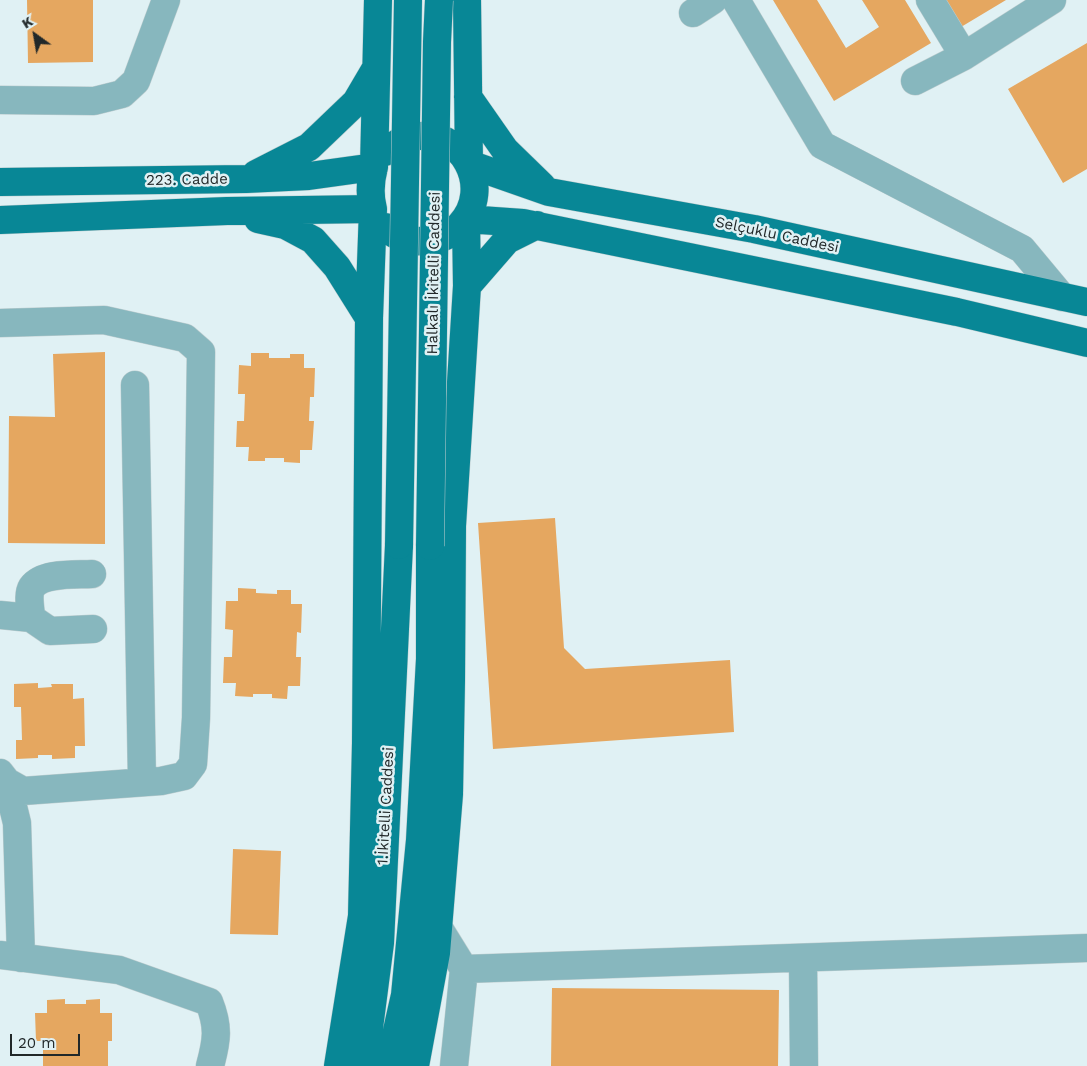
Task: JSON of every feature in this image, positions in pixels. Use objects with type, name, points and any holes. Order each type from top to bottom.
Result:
[{"type":"main road","points":[[374,167],[383,153],[397,143],[413,137],[429,136],[446,141],[459,151],[469,164],[476,192],[473,206],[466,219],[455,231],[441,239],[425,242],[408,240],[394,234],[381,223],[373,209],[369,195],[374,167],[378,0]]},
{"type":"main road","name":"1.İkitelli Caddesi","points":[[361,1066],[369,1028],[380,943],[399,545],[408,0]]},
{"type":"main road","name":"Halkalı İkitelli Caddesi","points":[[389,1066],[405,995],[420,840],[430,658],[430,546],[439,0]]},
{"type":"main road","points":[[467,0],[469,164]]},
{"type":"main road","points":[[246,179],[310,147],[356,102],[377,67]]},
{"type":"main road","points":[[468,97],[506,150],[549,192]]},
{"type":"main road","name":"Selçuklu Caddesi","points":[[469,164],[549,192],[754,229],[1075,300]]},
{"type":"main road","name":"223. Cadde","points":[[0,182],[246,179],[310,176],[374,167]]},
{"type":"main road","points":[[0,220],[227,211],[373,209]]},
{"type":"main road","points":[[338,1066],[362,916],[366,743],[369,318],[373,209]]},
{"type":"main road","points":[[227,211],[285,225],[313,240],[337,267],[369,318]]},
{"type":"main road","points":[[466,219],[523,223],[957,312],[1087,343]]},
{"type":"main road","points":[[415,1066],[436,952],[448,794],[452,680],[452,526],[467,286],[466,219]]},
{"type":"main road","points":[[467,286],[507,240],[537,226]]},
{"type":"main road","points":[[366,743],[384,849]]},
{"type":"main road","points":[[347,1012],[356,1066]]},
{"type":"street","points":[[0,100],[94,101],[122,94],[136,81],[166,0]]},
{"type":"street","points":[[736,0],[822,145],[1022,249],[1075,300]]},
{"type":"street","points":[[930,0],[964,56]]},
{"type":"street","points":[[915,81],[964,56],[1052,0]]},
{"type":"street","points":[[0,323],[104,320],[185,338],[201,352],[196,718],[193,764],[184,776],[161,780],[23,791],[3,778]]},
{"type":"street","points":[[135,385],[142,782]]},
{"type":"street","points":[[32,618],[30,594],[32,587],[53,575],[92,574]]},
{"type":"street","points":[[0,615],[32,618],[50,631],[93,629]]},
{"type":"street","points":[[3,778],[17,824],[10,956],[119,970],[209,1002],[215,1018],[217,1032],[216,1047],[210,1066]]},
{"type":"street","points":[[438,927],[464,969],[454,1066]]},
{"type":"street","points":[[464,969],[1087,948]]},
{"type":"street","points":[[803,958],[804,1066]]},
{"type":"building","points":[[27,0],[93,0],[93,62],[28,63]]},
{"type":"building","points":[[773,0],[817,0],[846,48],[879,27],[862,0],[905,0],[931,43],[834,101]]},
{"type":"building","points":[[944,0],[1006,0],[961,27]]},
{"type":"building","points":[[1087,43],[1087,169],[1063,183],[1008,89]]},
{"type":"building","points":[[105,352],[105,544],[8,543],[9,416],[55,417],[53,354]]},
{"type":"building","points":[[251,353],[269,353],[269,358],[290,358],[290,354],[304,354],[304,368],[315,368],[314,397],[310,397],[309,421],[314,421],[312,450],[300,450],[300,463],[284,462],[284,458],[265,458],[265,461],[248,461],[249,447],[236,447],[237,421],[244,421],[245,394],[238,394],[239,365],[251,366]]},
{"type":"building","points":[[555,518],[564,648],[585,669],[730,660],[734,732],[493,749],[478,523]]},
{"type":"building","points":[[238,588],[256,589],[256,593],[277,594],[277,590],[291,590],[291,604],[302,604],[301,633],[297,632],[296,657],[301,657],[300,686],[288,686],[287,699],[272,698],[272,694],[253,694],[253,697],[235,696],[236,683],[223,683],[224,657],[232,657],[233,630],[225,629],[226,601],[238,601]]},
{"type":"building","points":[[38,683],[38,688],[52,687],[51,684],[73,684],[73,699],[84,698],[85,746],[75,746],[75,758],[52,759],[52,755],[38,755],[38,758],[16,759],[16,740],[22,740],[21,707],[14,707],[14,684]]},
{"type":"building","points":[[233,849],[281,851],[278,935],[230,934]]},
{"type":"building","points":[[552,988],[779,990],[778,1066],[551,1066]]},
{"type":"building","points":[[65,999],[65,1004],[86,1004],[86,1000],[100,999],[100,1013],[112,1013],[112,1041],[108,1041],[108,1066],[43,1066],[43,1041],[36,1041],[35,1013],[47,1013],[47,1000]]}]
